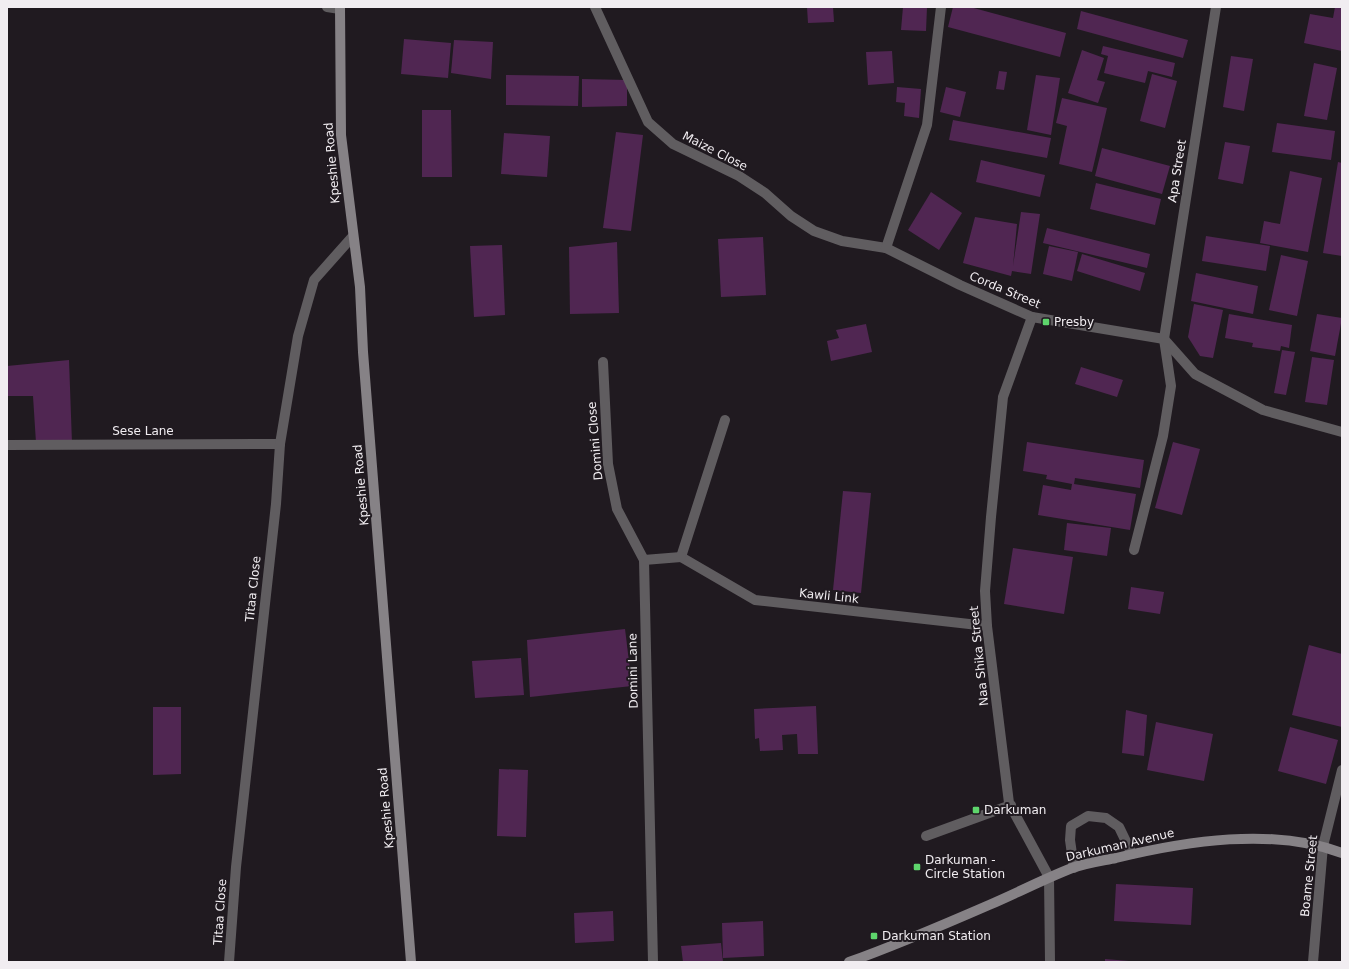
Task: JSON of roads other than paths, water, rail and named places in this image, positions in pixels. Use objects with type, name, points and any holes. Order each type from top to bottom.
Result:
[{"type":"street","points":[[327,7],[340,8]]},
{"type":"street","name":"Maize Close","points":[[595,7],[648,122],[673,144],[739,176],[765,193],[791,216],[814,231],[842,241],[886,248]]},
{"type":"street","points":[[886,248],[926,125],[941,7]]},
{"type":"street","name":"Apa Street","points":[[1134,550],[1163,436],[1171,386],[1164,339],[1216,7]]},
{"type":"street","name":"Kpeshie Road","points":[[340,8],[341,135],[360,287],[363,352],[411,962]]},
{"type":"street","name":"Titaa Close","points":[[229,962],[236,867],[276,504],[280,444],[298,336],[314,280],[353,236]]},
{"type":"street","name":"Corda Street","points":[[886,248],[960,285],[1032,317],[1164,339]]},
{"type":"street","name":"Naa Shika Street","points":[[1032,317],[1003,397],[990,532],[986,591],[986,626],[1011,805],[1049,877],[1050,962]]},
{"type":"street","points":[[1164,339],[1195,374],[1249,403],[1263,410],[1342,432]]},
{"type":"street","name":"Domini Close","points":[[603,362],[608,464],[617,509],[644,560]]},
{"type":"street","points":[[644,560],[681,557],[725,420]]},
{"type":"street","name":"Sese Lane","points":[[7,444],[280,444]]},
{"type":"street","name":"Kawli Link","points":[[681,557],[755,600],[986,626]]},
{"type":"street","name":"Domini Lane","points":[[644,560],[654,962]]},
{"type":"street","name":"Boame Street","points":[[1314,962],[1323,846],[1342,770]]},
{"type":"street","points":[[926,836],[1011,805]]},
{"type":"street","points":[[1074,868],[1070,840],[1071,826],[1088,816],[1106,818],[1119,827],[1132,854]]},
{"type":"street","name":"Darkuman Avenue","points":[[849,962],[913,939],[1049,877],[1074,868],[1176,844],[1233,840],[1283,839],[1323,846],[1342,853]]},
{"type":"place","name":"Presby","points":[[1046,322]]},
{"type":"place","name":"Darkuman","points":[[976,810]]},
{"type":"place","name":"Darkuman - Circle Station","points":[[917,867]]},
{"type":"place","name":"Darkuman Station","points":[[874,936]]}]
